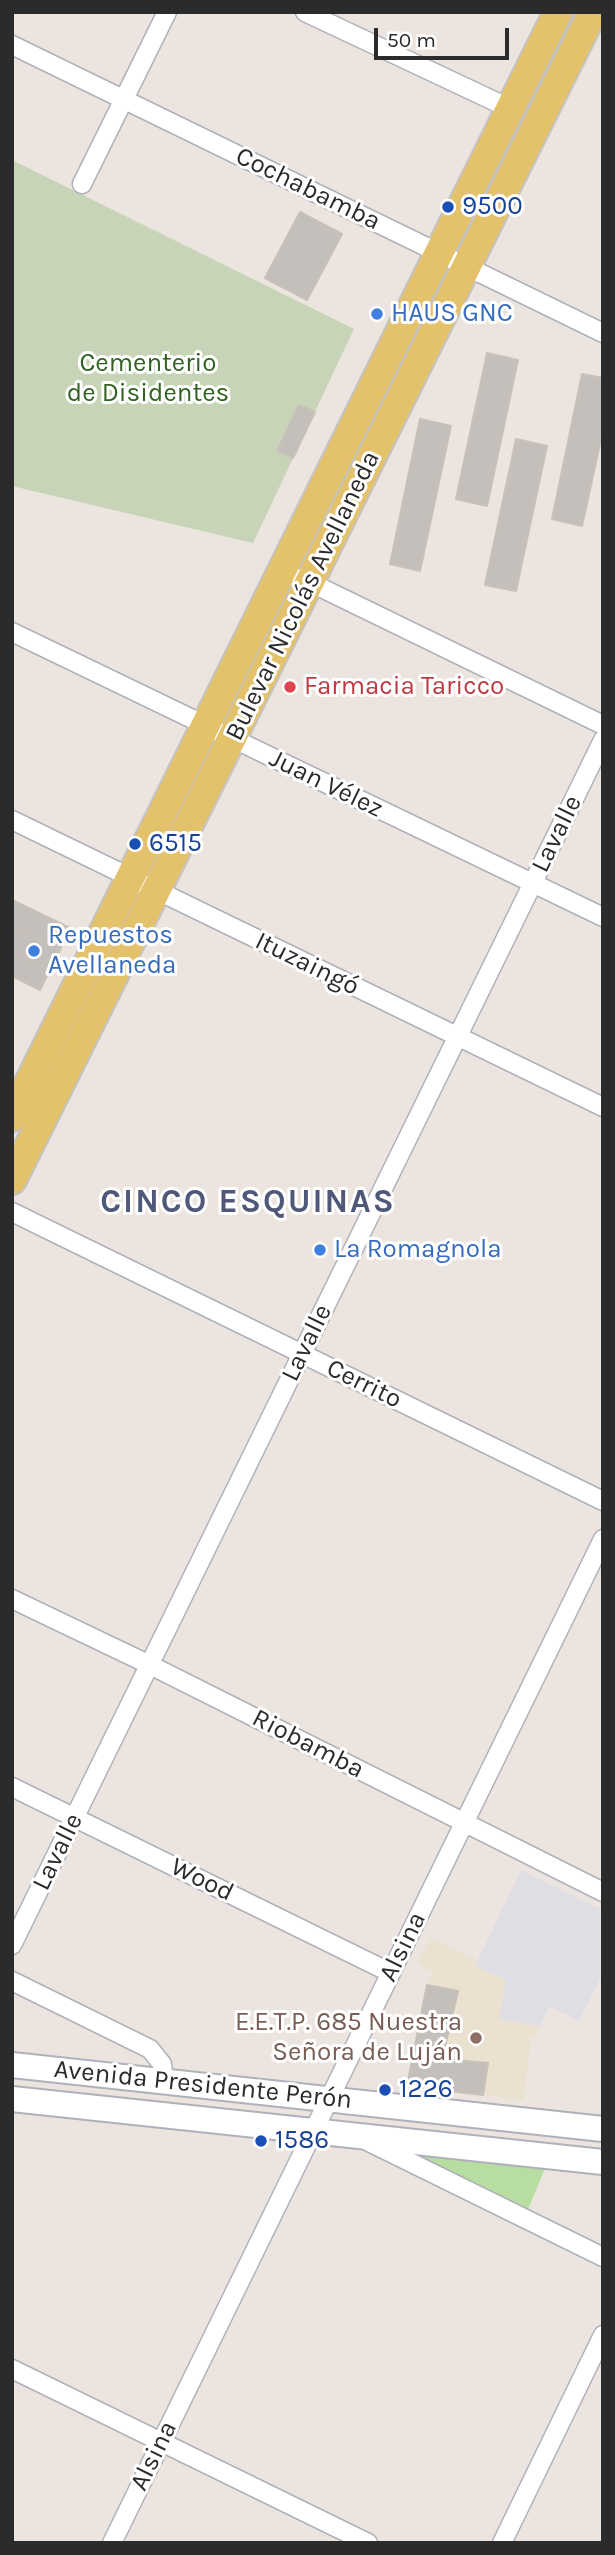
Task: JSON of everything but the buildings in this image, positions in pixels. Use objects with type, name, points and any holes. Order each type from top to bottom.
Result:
[{"type":"main road","name":"Bulevar Nicolás Avellaneda","points":[[12,1116],[558,12]]},
{"type":"main road","name":"Bulevar Nicolás Avellaneda","points":[[12,1180],[593,12]]},
{"type":"main road","name":"Avenida Presidente Perón","points":[[12,2064],[603,2129]]},
{"type":"main road","name":"Avenida Presidente Perón","points":[[12,2099],[603,2162]]},
{"type":"street","points":[[82,184],[167,12]]},
{"type":"street","points":[[305,12],[511,109]]},
{"type":"street","name":"Cochabamba","points":[[12,45],[603,333]]},
{"type":"street","points":[[282,569],[603,725]]},
{"type":"street","name":"Juan Vélez","points":[[12,632],[603,918]]},
{"type":"street","name":"Lavalle","points":[[12,1945],[603,740]]},
{"type":"street","name":"Ituzaingó","points":[[12,820],[603,1107]]},
{"type":"street","name":"Cerrito","points":[[12,1212],[603,1501]]},
{"type":"street","name":"Alsina","points":[[112,2543],[603,1539]]},
{"type":"street","name":"Riobamba","points":[[12,1599],[150,1665],[603,1892]]},
{"type":"street","name":"Wood","points":[[12,1787],[391,1973]]},
{"type":"street","points":[[12,1981],[150,2049],[162,2064],[164,2081]]},
{"type":"street","points":[[355,2135],[603,2257]]},
{"type":"street","points":[[502,2543],[603,2335]]},
{"type":"street","points":[[12,2368],[368,2543]]},
{"type":"shaded area","points":[[521,1870],[603,1910],[603,1973],[579,2021],[549,2006],[540,2026],[499,2020],[475,1966]]},
{"type":"shaded area","points":[[431,1938],[477,1960],[475,1966],[506,1980],[499,2020],[540,2026],[536,2037],[531,2036],[524,2100],[407,2086],[427,1985],[433,1972],[417,1964]]},
{"type":"green space","name":"Cementerio de Disidentes","points":[[12,160],[354,329],[253,543],[12,486]]},
{"type":"green space","points":[[406,2151],[546,2166],[527,2212]]},
{"type":"place","name":"9500","points":[[448,207]]},
{"type":"place","name":"HAUS GNC","points":[[377,314]]},
{"type":"place","name":"Farmacia Taricco","points":[[290,687]]},
{"type":"place","name":"6515","points":[[135,844]]},
{"type":"place","name":"Repuestos Avellaneda","points":[[34,951]]},
{"type":"place","name":"La Romagnola","points":[[320,1250]]},
{"type":"place","name":"E.E.T.P. 685 Nuestra Señora de Luján","points":[[476,2038]]},
{"type":"place","name":"1226","points":[[385,2090]]},
{"type":"place","name":"1586","points":[[261,2141]]},
{"type":"district","name":"CINCO ESQUINAS","points":[[248,1203]]}]
